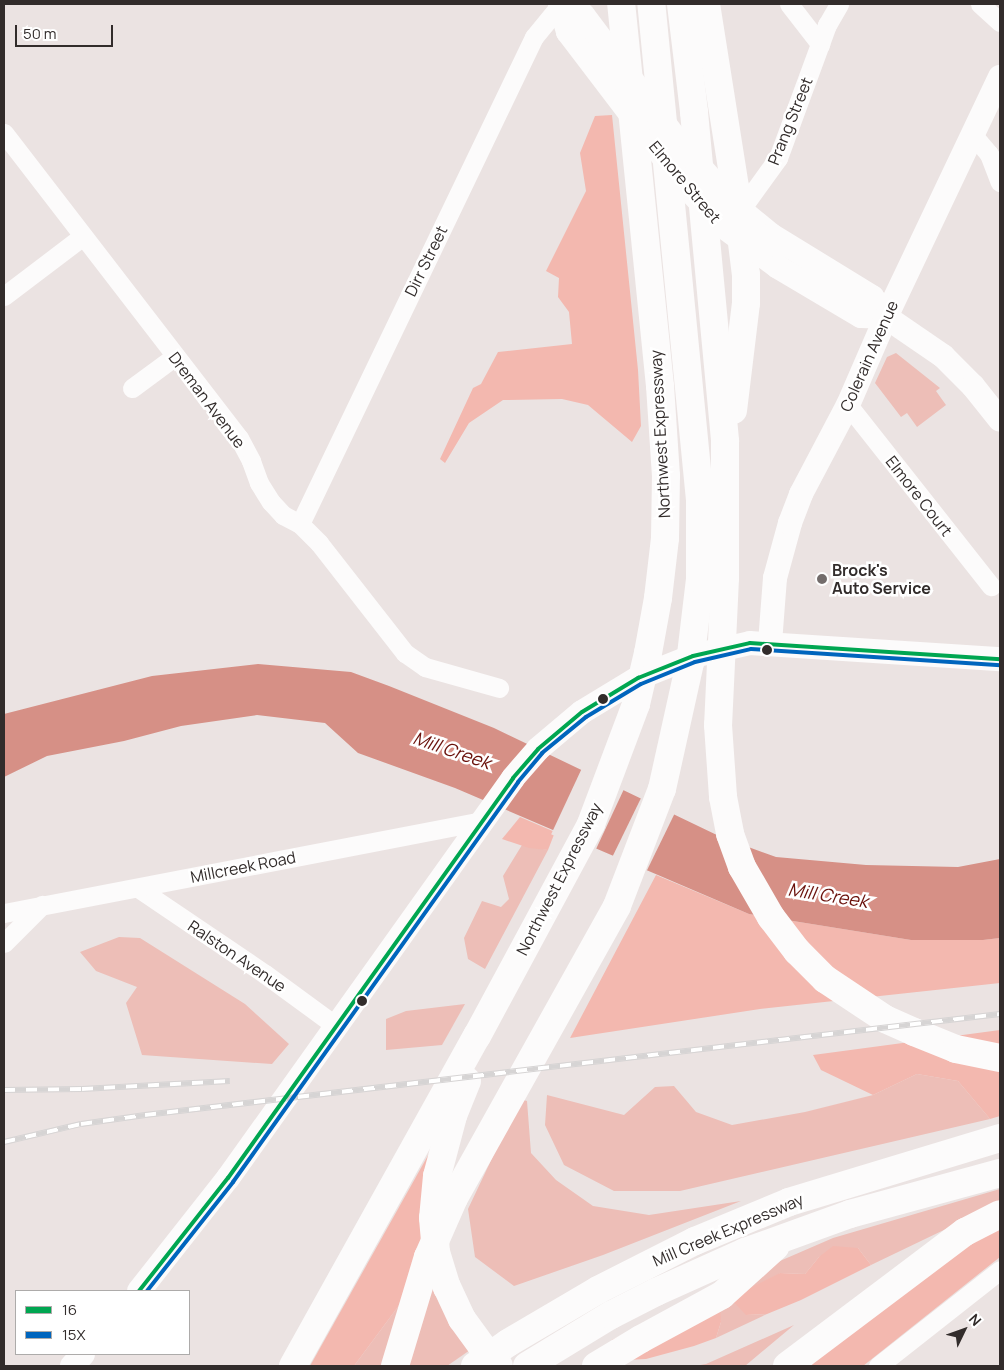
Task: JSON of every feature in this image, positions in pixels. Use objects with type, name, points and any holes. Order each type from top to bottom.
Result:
[{"type":"highway","name":"Northwest Expressway","points":[[293,1366],[391,1187],[477,1036],[592,824],[636,704],[648,653],[665,538],[665,467],[660,386],[621,4]]},
{"type":"highway","name":"Northwest Expressway","points":[[395,1366],[428,1257],[454,1198],[617,906],[662,789],[690,662],[700,579],[700,500],[651,4]]},
{"type":"highway","points":[[681,4],[694,112],[725,442],[725,578],[718,725],[723,797],[730,834],[742,867],[772,917],[797,951],[825,979],[885,1019],[956,1049],[1000,1058]]},
{"type":"highway","points":[[685,4],[688,63]]},
{"type":"highway","points":[[700,579],[717,539],[746,303],[746,275],[725,119],[706,4]]},
{"type":"highway","points":[[477,1036],[474,1062],[453,1116],[437,1176],[433,1218],[436,1252],[447,1287],[462,1319],[482,1347],[500,1366]]},
{"type":"highway","name":"Mill Creek Expressway","points":[[475,1366],[508,1343],[598,1290],[695,1241],[788,1202],[1000,1138]]},
{"type":"highway","name":"Mill Creek Expressway","points":[[527,1366],[612,1315],[656,1292],[789,1234],[850,1214],[1000,1173]]},
{"type":"highway","points":[[787,1366],[965,1232],[1000,1214]]},
{"type":"highway","points":[[596,1366],[641,1338],[722,1295],[789,1234]]},
{"type":"main road","name":"Elmore Street","points":[[561,4],[583,15],[694,160],[734,220],[771,235],[872,297],[886,317],[943,356],[972,386],[1000,420]]},
{"type":"main road","name":"Colerain Avenue","points":[[770,643],[774,578],[790,523],[802,494],[848,405],[886,317],[1000,79]]},
{"type":"main road","points":[[140,1290],[228,1178],[529,759],[582,712],[638,678],[693,656],[750,643],[1000,659]]},
{"type":"main road","points":[[72,1366],[82,1355]]},
{"type":"street","name":"Dirr Street","points":[[300,524],[534,37],[561,4]]},
{"type":"street","points":[[789,4],[820,44]]},
{"type":"street","name":"Prang Street","points":[[734,220],[778,158],[826,25],[839,4]]},
{"type":"street","points":[[980,4],[1000,22]]},
{"type":"street","name":"Dreman Avenue","points":[[4,133],[174,357],[239,438],[251,461],[259,483],[271,502],[283,515],[300,524],[319,543],[395,642],[415,662],[449,675],[499,688]]},
{"type":"street","points":[[973,135],[989,154],[1000,182]]},
{"type":"street","points":[[4,296],[84,236]]},
{"type":"street","points":[[132,388],[174,357]]},
{"type":"street","name":"Elmore Court","points":[[848,405],[991,586]]},
{"type":"street","name":"Millcreek Road","points":[[4,913],[483,821]]},
{"type":"street","name":"Ralston Avenue","points":[[138,888],[265,974],[336,1026]]},
{"type":"street","points":[[4,943],[42,905]]},
{"type":"street","points":[[878,1366],[1000,1270]]},
{"type":"shaded area","points":[[612,115],[638,370],[641,426],[632,442],[588,405],[562,399],[503,400],[469,423],[445,463],[440,459],[473,388],[481,384],[498,352],[572,344],[569,312],[558,297],[559,278],[546,271],[586,191],[580,153],[595,116]]},
{"type":"shaded area","points":[[896,353],[940,388],[936,391],[946,405],[917,427],[907,413],[901,417],[875,383],[887,357]]},
{"type":"shaded area","points":[[520,817],[555,832],[548,850],[529,848],[502,839]]},
{"type":"shaded area","points":[[522,845],[548,850],[485,969],[468,959],[464,938],[482,901],[501,907],[509,899],[503,876]]},
{"type":"shaded area","points":[[656,875],[749,914],[911,940],[983,940],[1000,938],[1000,983],[760,1009],[570,1038]]},
{"type":"shaded area","points":[[119,937],[140,938],[245,1004],[289,1044],[272,1064],[142,1055],[126,1003],[137,987],[96,971],[80,952]]},
{"type":"shaded area","points":[[465,1004],[442,1045],[386,1050],[386,1019],[406,1011]]},
{"type":"shaded area","points":[[1000,1030],[1000,1116],[990,1119],[958,1081],[917,1074],[873,1095],[821,1070],[813,1055]]},
{"type":"shaded area","points":[[917,1074],[958,1081],[990,1119],[680,1191],[614,1191],[564,1165],[545,1125],[547,1095],[624,1115],[655,1087],[674,1086],[696,1112],[732,1125],[805,1112],[873,1095]]},
{"type":"shaded area","points":[[520,1099],[527,1101],[531,1153],[556,1180],[593,1206],[649,1215],[741,1201],[603,1255],[514,1286],[475,1257],[468,1209]]},
{"type":"shaded area","points":[[440,1134],[438,1221],[403,1300],[354,1366],[310,1366]]},
{"type":"shaded area","points":[[1000,1189],[1000,1203],[871,1265],[858,1248],[819,1257],[805,1274],[780,1273],[746,1315],[767,1314],[716,1338],[721,1322],[711,1291],[833,1238]]},
{"type":"shaded area","points":[[1000,1222],[1000,1257],[863,1366],[797,1366]]},
{"type":"shaded area","points":[[833,1246],[858,1248],[871,1265],[801,1300],[767,1314],[746,1315],[730,1298],[780,1273],[805,1274],[819,1257]]},
{"type":"shaded area","points":[[445,1251],[473,1348],[447,1366],[409,1366],[429,1297]]},
{"type":"shaded area","points":[[403,1300],[386,1366],[354,1366]]},
{"type":"shaded area","points":[[720,1304],[721,1322],[716,1338],[694,1346],[646,1359],[626,1360],[612,1340],[642,1325]]},
{"type":"shaded area","points":[[794,1325],[745,1366],[694,1366],[706,1364]]},
{"type":"water","name":"Mill Creek","points":[[258,664],[351,672],[389,686],[494,728],[721,837],[776,857],[866,865],[958,867],[1000,859],[1000,938],[983,940],[911,940],[749,914],[455,788],[358,753],[325,723],[257,715],[181,726],[124,741],[47,756],[4,777],[4,714],[152,676]]},
{"type":"pier","points":[[582,768],[625,788],[594,854],[551,834]]},
{"type":"pier","points":[[642,796],[675,812],[645,875],[611,859]]},
{"type":"railway","points":[[4,1142],[81,1124],[145,1115],[1000,1014]]},
{"type":"railway","points":[[4,1090],[82,1089],[230,1081]]},
{"type":"transit line","name":"16","points":[[140,1290],[228,1178],[513,778],[538,749],[582,712],[638,678],[693,656],[750,643],[1000,659]]},
{"type":"transit line","name":"15X","points":[[148,1290],[233,1182],[518,782],[542,753],[586,717],[641,684],[695,662],[751,649],[1000,665]]},
{"type":"place","name":"Brock's Auto Service","points":[[822,579]]}]
